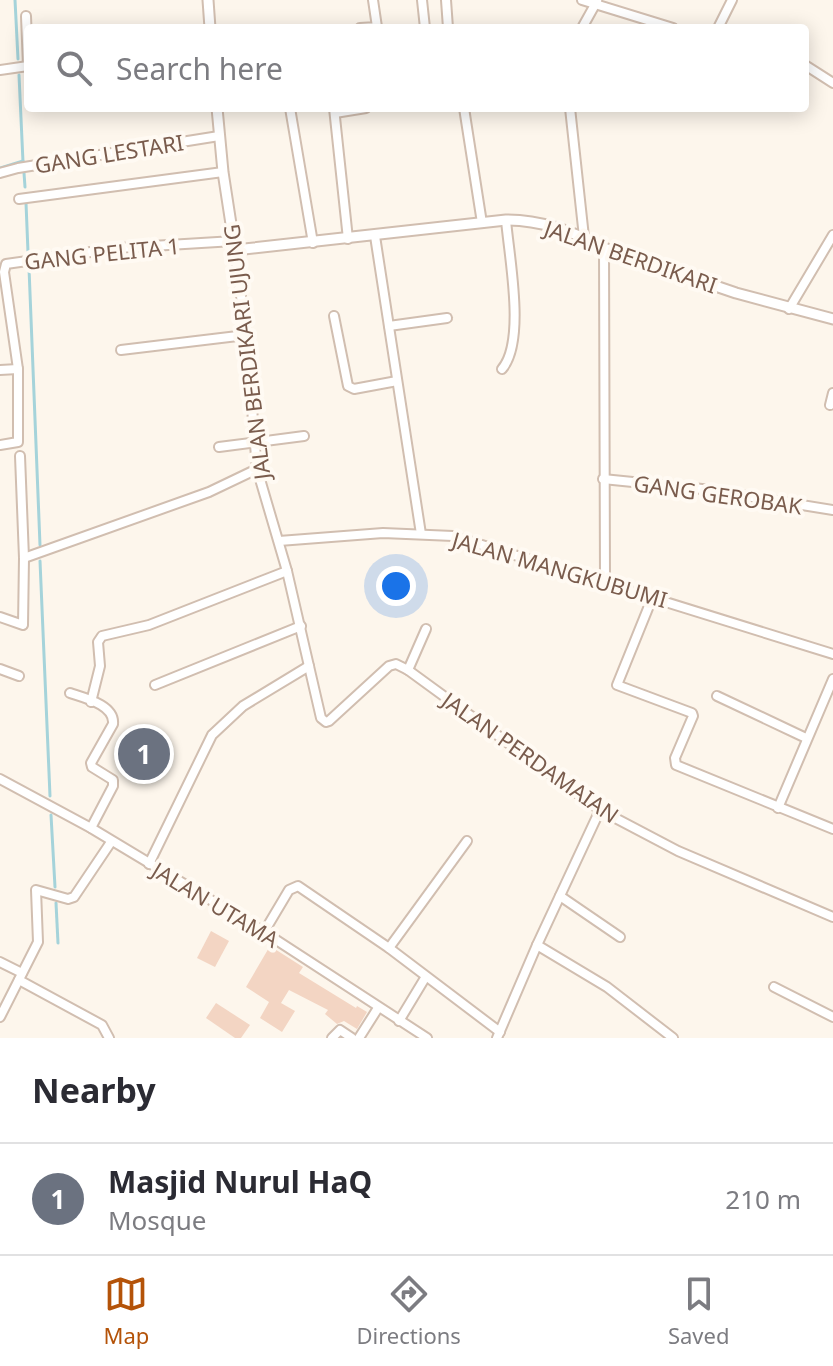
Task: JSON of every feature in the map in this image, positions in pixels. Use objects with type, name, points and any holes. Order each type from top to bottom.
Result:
[{"type":"street","points":[[208,0],[210,24]]},
{"type":"street","points":[[373,0],[376,24]]},
{"type":"street","points":[[422,0],[425,24]]},
{"type":"street","points":[[446,0],[448,24]]},
{"type":"street","points":[[582,0],[597,2],[661,24]]},
{"type":"street","points":[[720,24],[732,0]]},
{"type":"street","points":[[584,24],[597,2]]},
{"type":"street","points":[[26,16],[26,24]]},
{"type":"street","points":[[0,70],[24,67]]},
{"type":"street","points":[[809,68],[833,83]]},
{"type":"street","name":"JALAN BERDIKARI UJUNG","points":[[217,112],[246,335],[257,469],[287,571],[321,718],[326,722],[389,666],[396,664],[408,670]]},
{"type":"street","points":[[291,112],[313,243]]},
{"type":"street","points":[[335,112],[348,239]]},
{"type":"street","points":[[465,112],[482,223]]},
{"type":"street","points":[[570,112],[584,237]]},
{"type":"street","name":"GANG LESTARI","points":[[0,173],[219,136]]},
{"type":"street","points":[[19,199],[223,172]]},
{"type":"street","points":[[502,369],[511,357],[515,324],[506,220]]},
{"type":"street","name":"JALAN BERDIKARI","points":[[234,246],[313,243],[528,220],[584,237],[604,248],[736,293],[833,319]]},
{"type":"street","points":[[789,309],[833,235]]},
{"type":"street","points":[[375,236],[421,534]]},
{"type":"street","name":"GANG PELITA 1","points":[[0,445],[18,442],[18,369],[3,284],[4,268],[13,262],[119,248],[234,246]]},
{"type":"street","points":[[604,248],[605,581]]},
{"type":"street","points":[[334,316],[348,386],[354,389],[397,381]]},
{"type":"street","points":[[389,326],[447,318]]},
{"type":"street","points":[[121,350],[246,335]]},
{"type":"street","points":[[0,370],[18,369]]},
{"type":"street","points":[[830,405],[833,393]]},
{"type":"street","points":[[219,447],[304,436]]},
{"type":"street","points":[[0,617],[23,625],[20,456]]},
{"type":"street","points":[[24,558],[209,492],[257,469]]},
{"type":"street","name":"GANG GEROBAK","points":[[603,479],[702,489],[833,510]]},
{"type":"street","name":"JALAN MANGKUBUMI","points":[[279,541],[383,533],[453,536],[833,654]]},
{"type":"street","points":[[91,702],[100,666],[98,642],[102,636],[149,625],[287,571]]},
{"type":"street","points":[[653,596],[618,688],[692,713],[675,758],[676,765],[833,829]]},
{"type":"street","points":[[155,685],[301,626]]},
{"type":"street","points":[[408,670],[426,629]]},
{"type":"street","points":[[149,864],[212,735],[243,706],[309,666]]},
{"type":"street","points":[[0,669],[19,676]]},
{"type":"street","name":"JALAN PERDAMAIAN","points":[[408,670],[600,810],[678,851],[833,917]]},
{"type":"street","points":[[778,808],[833,679]]},
{"type":"street","points":[[70,693],[111,711],[114,720],[91,763],[114,783],[105,806],[91,828]]},
{"type":"street","points":[[717,696],[806,738]]},
{"type":"street","name":"JALAN UTAMA","points":[[0,779],[91,828],[264,932],[427,1038]]},
{"type":"street","points":[[264,932],[289,890],[298,886],[389,948],[498,1035],[600,810]]},
{"type":"street","points":[[389,948],[467,841]]},
{"type":"street","points":[[0,1017],[38,942],[36,890],[68,899],[74,897],[111,842]]},
{"type":"street","points":[[560,896],[620,937]]},
{"type":"street","points":[[537,945],[607,987],[673,1038]]},
{"type":"street","points":[[0,962],[102,1025],[109,1038]]},
{"type":"street","points":[[399,1021],[425,978]]},
{"type":"street","points":[[774,987],[833,1017]]},
{"type":"street","points":[[359,1038],[378,1008]]},
{"type":"street","points":[[332,1038],[340,1030],[352,1038]]},
{"type":"building","points":[[211,931],[229,941],[215,967],[197,958]]},
{"type":"building","points":[[270,946],[303,967],[299,973],[367,1012],[357,1029],[344,1021],[337,1024],[325,1014],[328,1010],[289,990],[281,1003],[295,1011],[282,1032],[260,1018],[269,1002],[246,987]]},
{"type":"building","points":[[216,1003],[250,1025],[241,1038],[235,1038],[206,1018]]},
{"type":"waterway","points":[[15,0],[18,59]]},
{"type":"waterway","points":[[19,75],[23,162]]},
{"type":"waterway","points":[[0,168],[23,161]]},
{"type":"waterway","points":[[24,173],[25,187]]},
{"type":"waterway","points":[[26,203],[28,252]]},
{"type":"waterway","points":[[29,268],[40,545]]},
{"type":"waterway","points":[[40,561],[50,796]]},
{"type":"waterway","points":[[51,815],[55,887]]},
{"type":"waterway","points":[[56,903],[58,943]]},
{"type":"place","name":"Masjid Nurul HaQ","points":[[144,754]]}]
